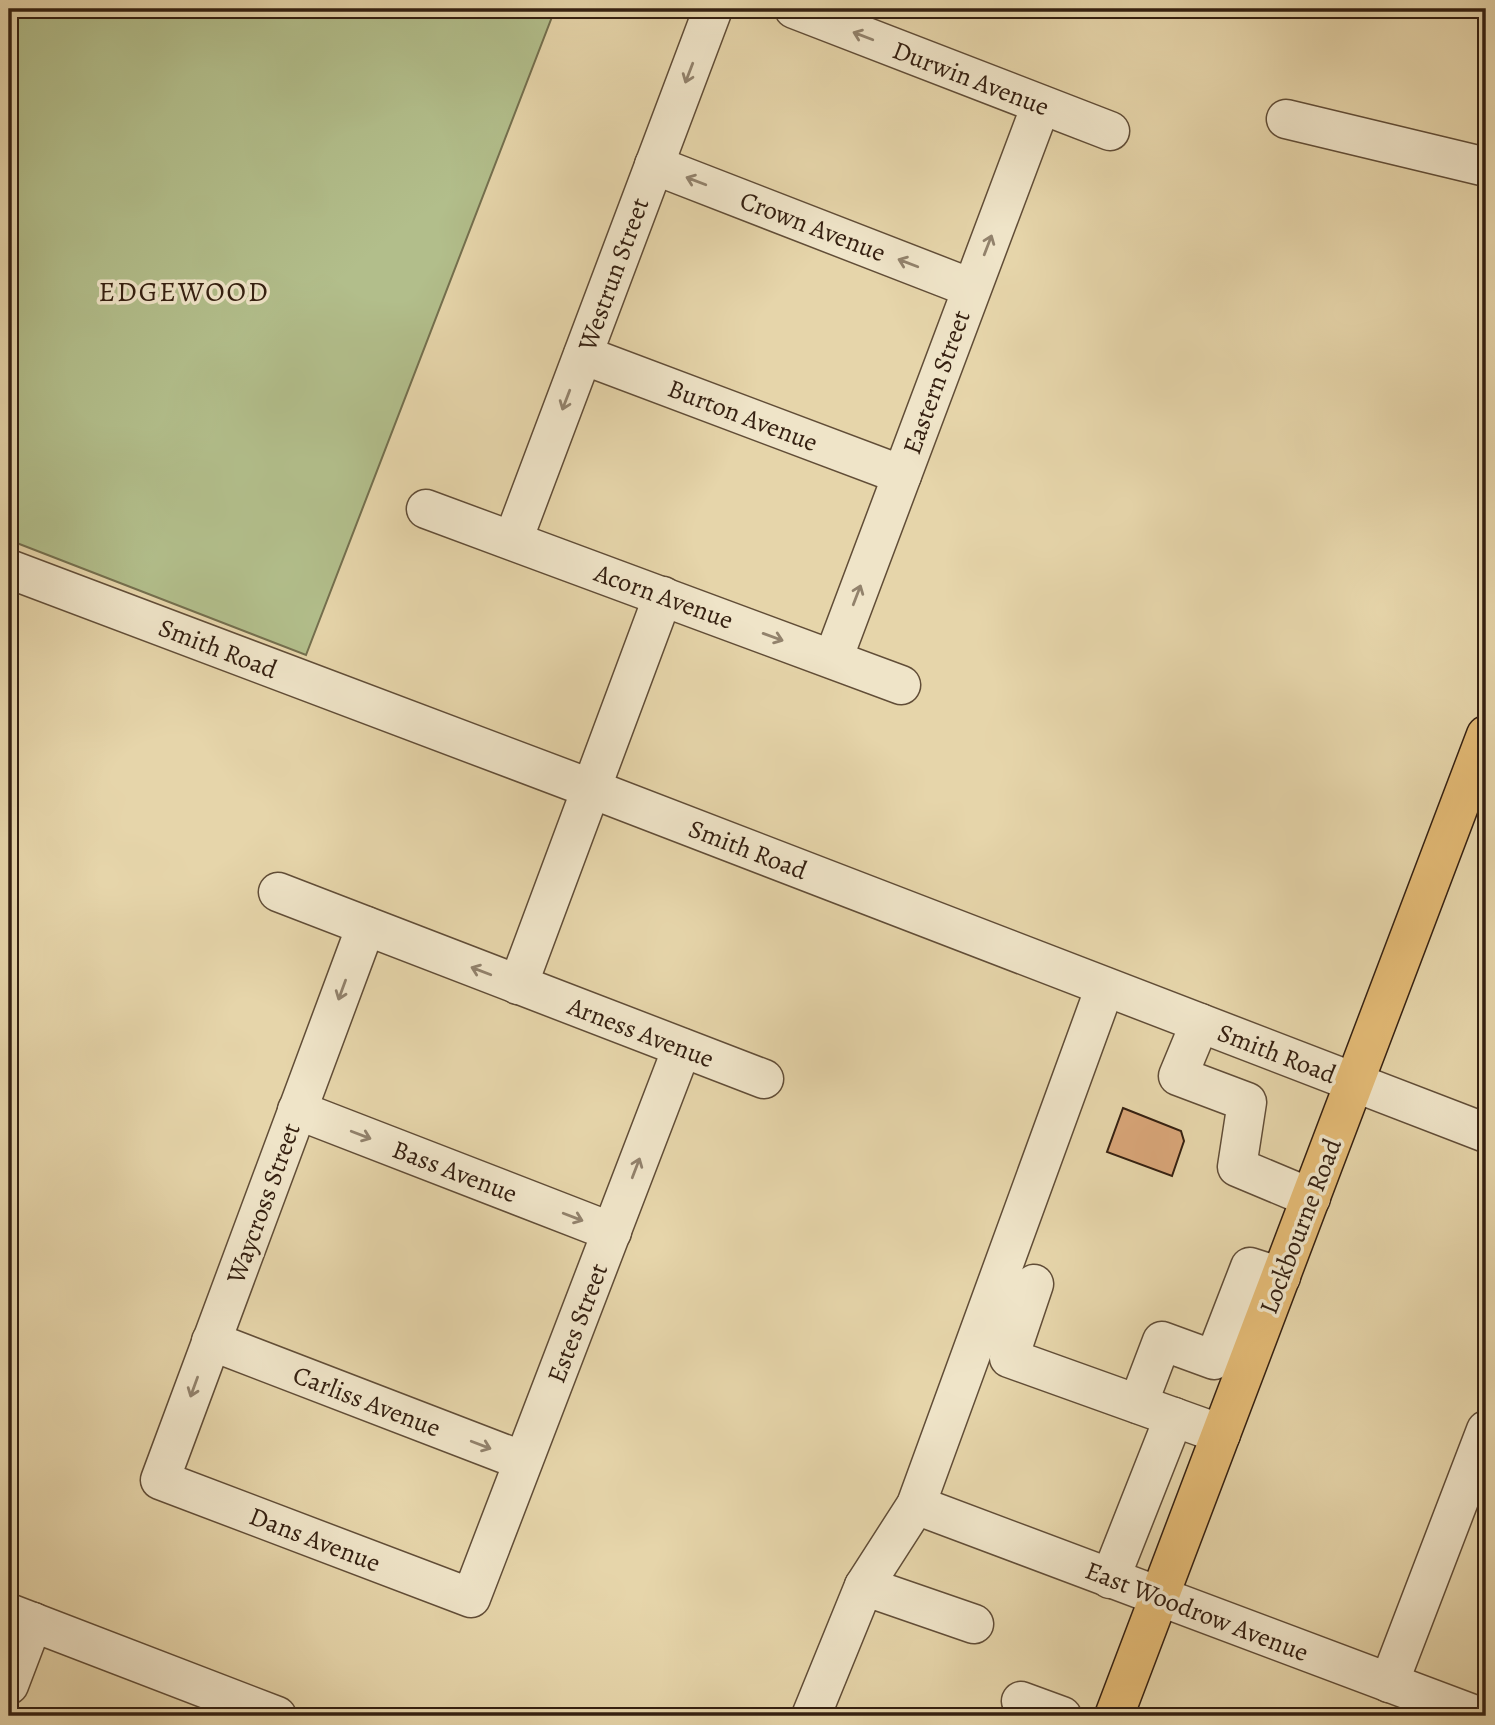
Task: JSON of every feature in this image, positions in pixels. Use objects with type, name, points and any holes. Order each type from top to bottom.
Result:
[{"type":"main road","name":"Lockbourne Road","points":[[1114,1716],[1221,1434],[1229,1366],[1281,1277],[1486,736]]},
{"type":"street","name":"Westrun Street","points":[[513,540],[713,9]]},
{"type":"street","name":"Durwin Avenue","points":[[794,9],[1110,131]]},
{"type":"street","name":"Eastern Street","points":[[833,659],[1041,105]]},
{"type":"street","points":[[1286,119],[1486,167]]},
{"type":"street","name":"Crown Avenue","points":[[654,165],[971,288]]},
{"type":"street","name":"Burton Avenue","points":[[583,355],[902,475]]},
{"type":"street","name":"Acorn Avenue","points":[[426,509],[901,685]]},
{"type":"street","name":"Smith Road","points":[[9,569],[593,789],[1486,1133]]},
{"type":"street","points":[[517,985],[593,789],[663,596]]},
{"type":"street","name":"Arness Avenue","points":[[278,892],[764,1079]]},
{"type":"street","name":"Waycross Street","points":[[160,1480],[366,926]]},
{"type":"street","points":[[992,1350],[1105,987]]},
{"type":"street","points":[[1200,1023],[1178,1076],[1247,1102],[1237,1167],[1311,1198]]},
{"type":"street","name":"Estes Street","points":[[471,1598],[682,1048]]},
{"type":"street","name":"Bass Avenue","points":[[297,1110],[612,1232]]},
{"type":"street","points":[[811,1716],[864,1586],[916,1505],[992,1350],[1034,1284]]},
{"type":"street","points":[[1138,1404],[1162,1341],[1229,1366]]},
{"type":"street","name":"Carliss Avenue","points":[[211,1342],[523,1461]]},
{"type":"street","points":[[992,1350],[1221,1434]]},
{"type":"street","points":[[1110,1579],[1174,1417]]},
{"type":"street","points":[[1389,1683],[1486,1430]]},
{"type":"street","name":"Dans Avenue","points":[[160,1480],[471,1598]]},
{"type":"street","name":"East Woodrow Avenue","points":[[916,1505],[1478,1716]]},
{"type":"street","points":[[864,1586],[974,1624]]},
{"type":"street","points":[[9,1685],[21,1618],[277,1716]]},
{"type":"street","points":[[1021,1701],[1062,1716]]},
{"type":"green space","points":[[9,9],[555,9],[306,655],[9,540]]},
{"type":"building","points":[[1123,1108],[1181,1131],[1184,1141],[1172,1176],[1107,1152]]},
{"type":"district","name":"EDGEWOOD","points":[[184,291]]}]
